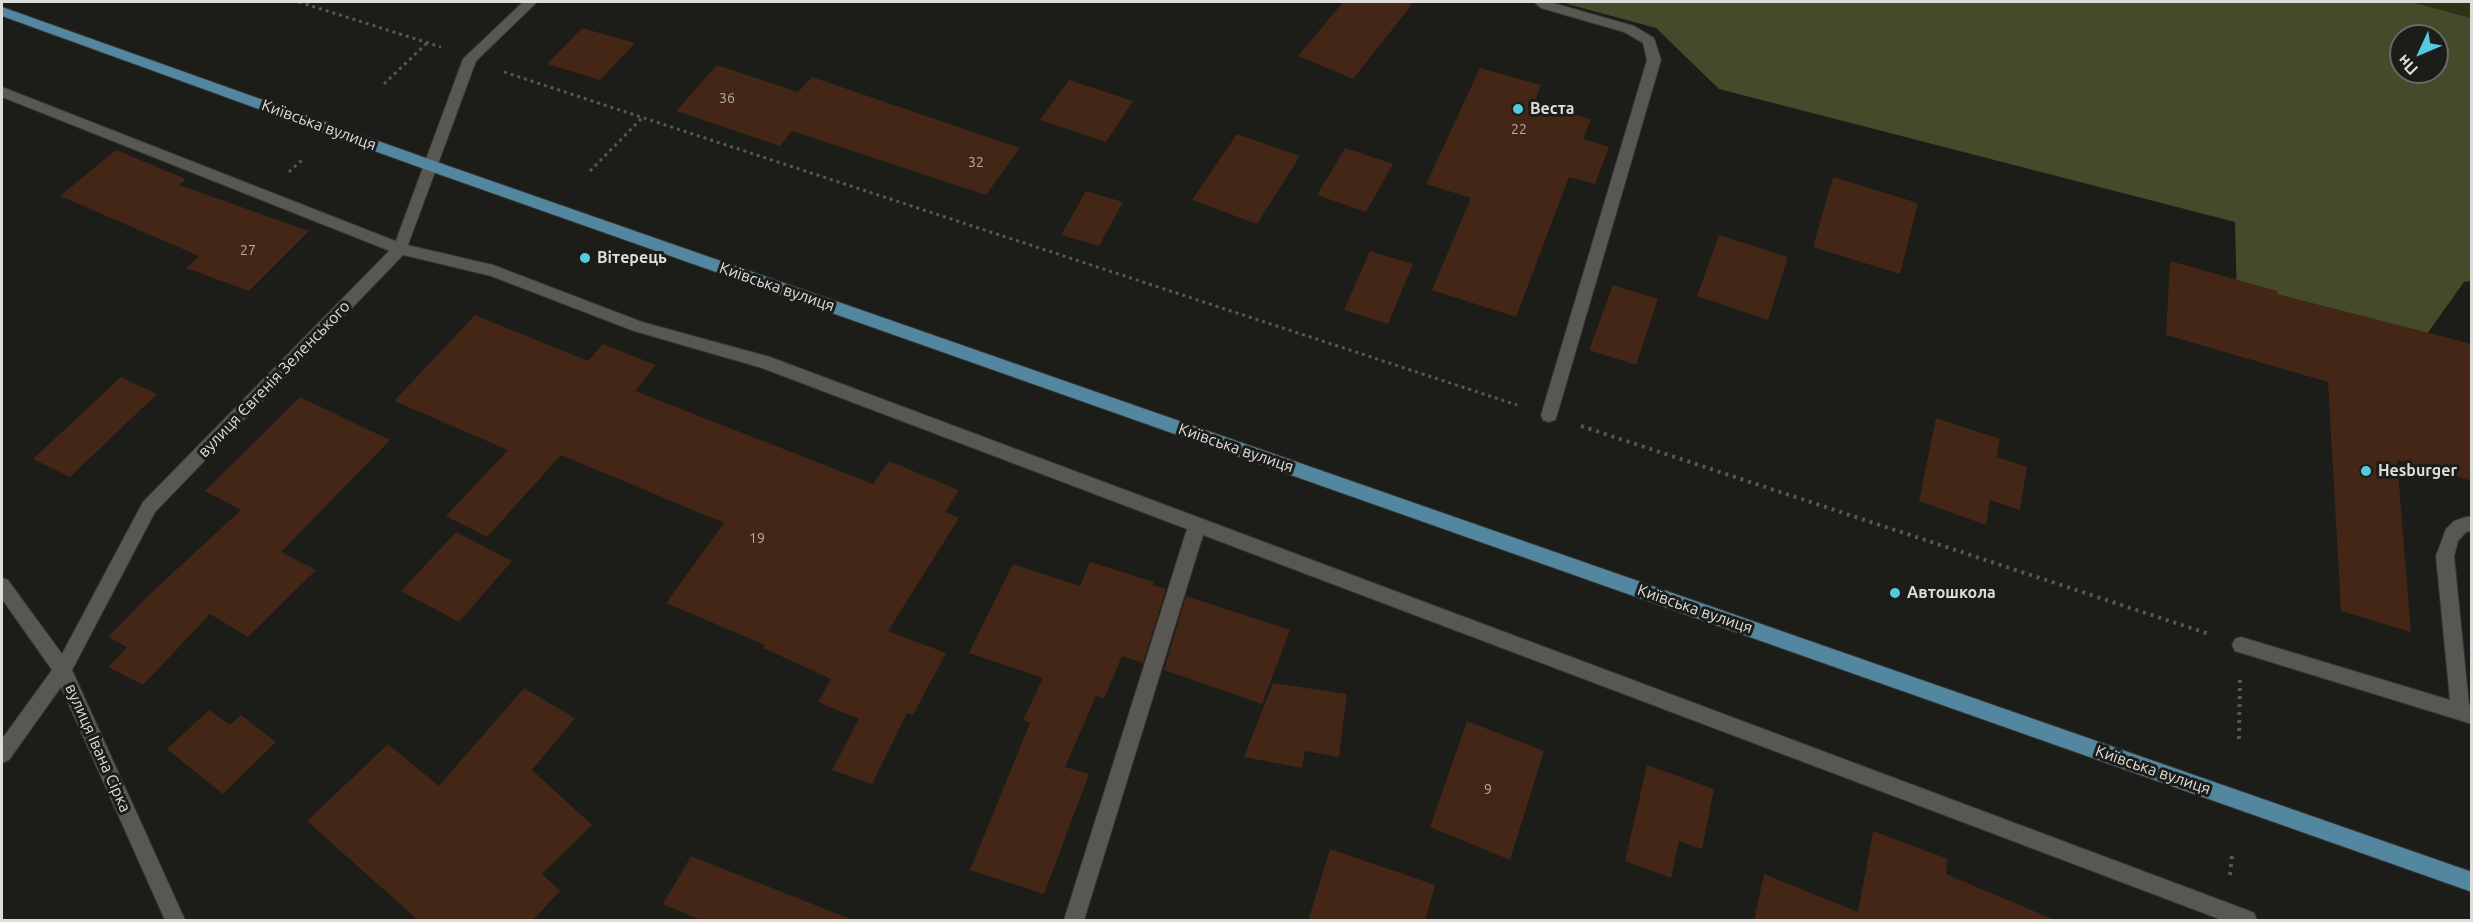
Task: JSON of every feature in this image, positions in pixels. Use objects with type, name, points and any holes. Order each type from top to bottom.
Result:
[{"type":"main road","name":"Київська вулиця","points":[[2,10],[432,166],[2472,882]]},
{"type":"street","name":"вулиця Євгенія Зеленського","points":[[2,754],[63,670],[149,507],[400,249],[470,59],[530,2]]},
{"type":"street","points":[[1540,2],[1629,29],[1649,41],[1654,60],[1549,415]]},
{"type":"street","points":[[2,92],[400,249],[493,271],[639,327],[764,362],[2247,921]]},
{"type":"street","points":[[2241,645],[2466,713],[2445,556],[2454,530],[2472,524]]},
{"type":"street","points":[[1074,921],[1197,525]]},
{"type":"street","name":"вулиця Івана Сірка","points":[[2,585],[63,670],[175,921]]},
{"type":"path","points":[[299,2],[427,43],[384,84]]},
{"type":"path","points":[[519,78],[1549,415],[2241,645],[2239,739]]},
{"type":"path","points":[[590,171],[642,118]]},
{"type":"green space","points":[[1560,2],[2412,2],[2471,18],[2471,281],[2464,282],[2414,352],[2237,305],[2235,222],[1719,89],[1656,28]]},
{"type":"green space","points":[[2412,2],[2471,2],[2471,18]]},
{"type":"building","points":[[1343,2],[1414,2],[1353,79],[1298,56]]},
{"type":"building","points":[[582,28],[635,43],[600,80],[547,64]]},
{"type":"building","points":[[717,65],[798,92],[812,77],[1020,148],[986,195],[792,131],[780,146],[676,111]]},
{"type":"building","points":[[1480,68],[1541,85],[1534,103],[1591,119],[1583,139],[1609,147],[1595,184],[1569,177],[1516,317],[1432,290],[1471,198],[1426,184]]},
{"type":"building","points":[[1069,80],[1133,101],[1106,142],[1040,120]]},
{"type":"building","points":[[1237,134],[1300,156],[1257,224],[1192,200]]},
{"type":"building","points":[[1345,148],[1393,164],[1366,212],[1317,195]]},
{"type":"building","points":[[116,150],[186,179],[179,185],[309,231],[249,291],[186,268],[199,256],[60,196]]},
{"type":"building","points":[[1833,177],[1918,203],[1900,274],[1813,247]]},
{"type":"building","points":[[1086,191],[1123,202],[1099,246],[1061,235]]},
{"type":"building","points":[[1719,235],[1788,257],[1768,320],[1697,296]]},
{"type":"building","points":[[1370,251],[1413,264],[1388,324],[1344,310]]},
{"type":"building","name":"Hesburger","points":[[2170,261],[2277,291],[2277,294],[2472,344],[2472,481],[2397,460],[2411,632],[2341,611],[2328,382],[2166,335]]},
{"type":"building","points":[[1613,285],[1658,299],[1636,365],[1589,350]]},
{"type":"building","points":[[475,315],[588,361],[603,344],[656,365],[635,391],[873,484],[889,461],[959,490],[945,512],[959,518],[888,631],[946,653],[913,715],[907,713],[872,784],[832,770],[859,719],[818,702],[831,679],[763,648],[765,645],[666,603],[724,523],[561,455],[487,537],[446,516],[508,450],[394,401]]},
{"type":"building","points":[[121,377],[157,394],[70,477],[33,459]]},
{"type":"building","points":[[300,397],[390,440],[281,552],[316,570],[248,637],[210,614],[143,685],[108,667],[127,647],[108,637],[150,594],[241,510],[205,491]]},
{"type":"building","points":[[1936,418],[2000,439],[1997,457],[2027,467],[2020,510],[1990,500],[1986,525],[1919,501]]},
{"type":"building","points":[[456,532],[512,561],[459,622],[401,591]]},
{"type":"building","points":[[1090,562],[1154,582],[1152,585],[1166,589],[1143,663],[1122,656],[1104,699],[1096,696],[1065,767],[1089,774],[1044,894],[970,870],[1030,723],[1023,720],[1043,678],[969,653],[1013,564],[1080,586]]},
{"type":"building","points":[[1186,596],[1290,630],[1262,704],[1164,670]]},
{"type":"building","points":[[1273,683],[1347,694],[1339,757],[1305,751],[1302,768],[1244,757]]},
{"type":"building","points":[[524,688],[575,718],[532,770],[592,825],[542,874],[560,891],[532,921],[419,921],[307,821],[388,744],[439,786]]},
{"type":"building","points":[[209,710],[230,725],[241,715],[276,742],[223,794],[167,749]]},
{"type":"building","points":[[1467,721],[1544,751],[1510,860],[1430,827]]},
{"type":"building","points":[[1647,765],[1714,789],[1702,849],[1679,841],[1671,878],[1625,861]]},
{"type":"building","points":[[1873,831],[1948,859],[1946,874],[2057,921],[1754,921],[1764,874],[1858,912]]},
{"type":"building","points":[[1330,849],[1435,885],[1425,921],[1308,921]]},
{"type":"building","points":[[691,856],[848,918],[848,921],[703,921],[663,904]]},
{"type":"place","name":"Веста","points":[[1518,109]]},
{"type":"place","name":"Вітерець","points":[[585,258]]},
{"type":"place","name":"Hesburger","points":[[2366,471]]},
{"type":"place","name":"Автошкола","points":[[1895,593]]}]
